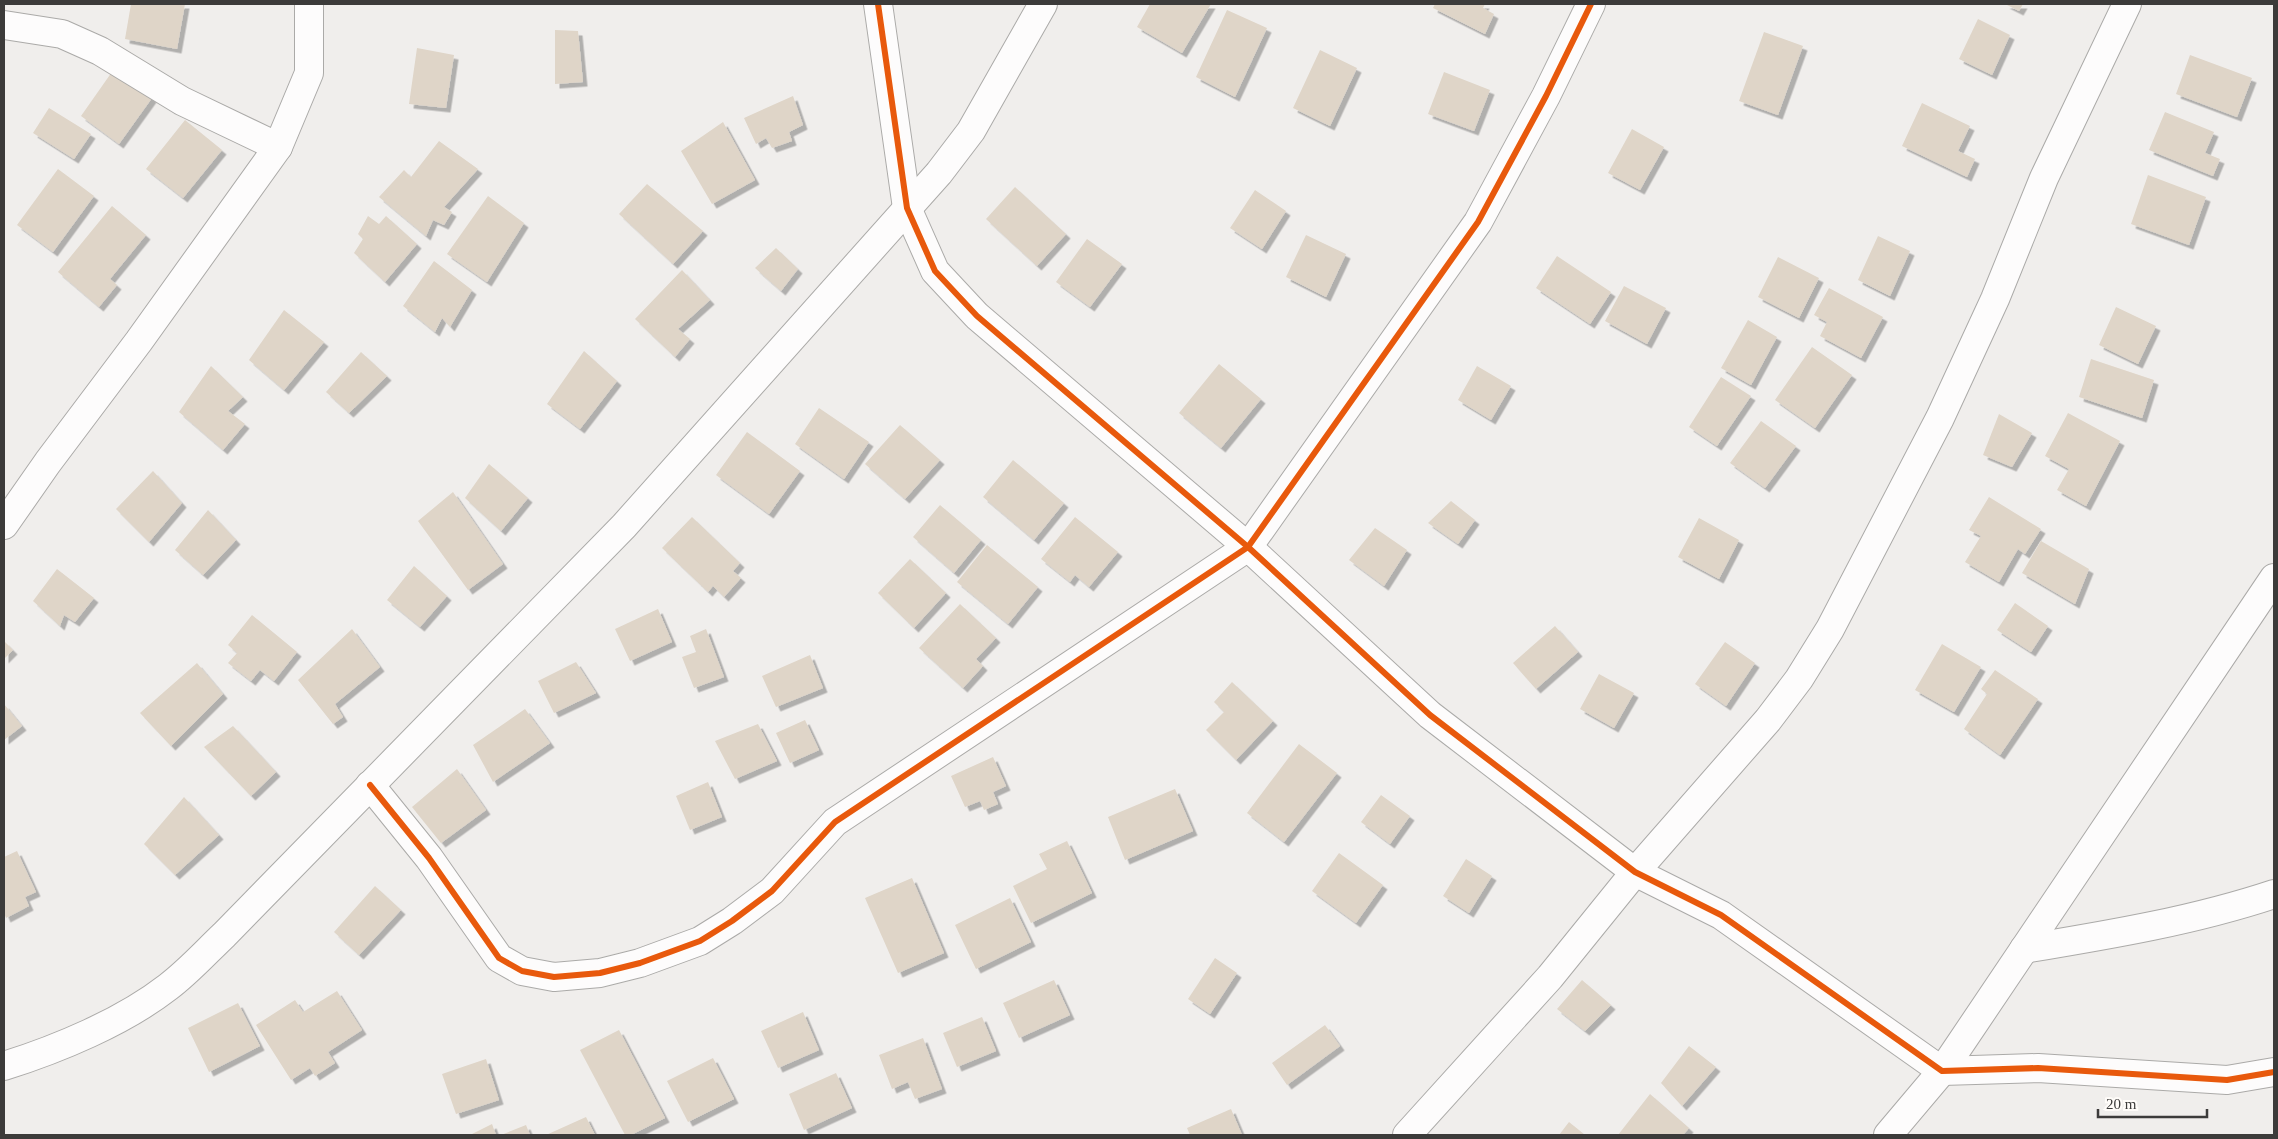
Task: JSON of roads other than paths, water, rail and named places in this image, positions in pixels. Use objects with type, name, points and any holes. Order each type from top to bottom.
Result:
[{"type":"street","points":[[4,525],[48,462],[139,342],[278,147],[309,73],[309,4]]},
{"type":"street","points":[[878,4],[907,208],[935,271],[977,316],[1248,546],[1430,715],[1635,872],[1721,915],[1942,1072],[2038,1068],[2227,1080],[2274,1072]]},
{"type":"street","points":[[4,1066],[40,1054],[113,1022],[168,987],[224,935],[624,526],[939,174],[971,131],[1043,4]]},
{"type":"street","points":[[370,785],[429,858],[499,958],[522,971],[554,977],[600,973],[640,963],[700,941],[732,921],[772,891],[835,822],[1248,546],[1478,222],[1546,96],[1591,4]]},
{"type":"street","points":[[1407,1135],[1550,977],[1635,872],[1768,720],[1799,679],[1830,629],[1940,418],[1995,300],[2044,178],[2127,4]]},
{"type":"street","points":[[4,25],[62,34],[100,51],[182,101],[278,147]]},
{"type":"street","points":[[1888,1135],[1942,1072],[2274,578]]},
{"type":"street","points":[[2024,949],[2111,934],[2233,908],[2274,894]]}]
